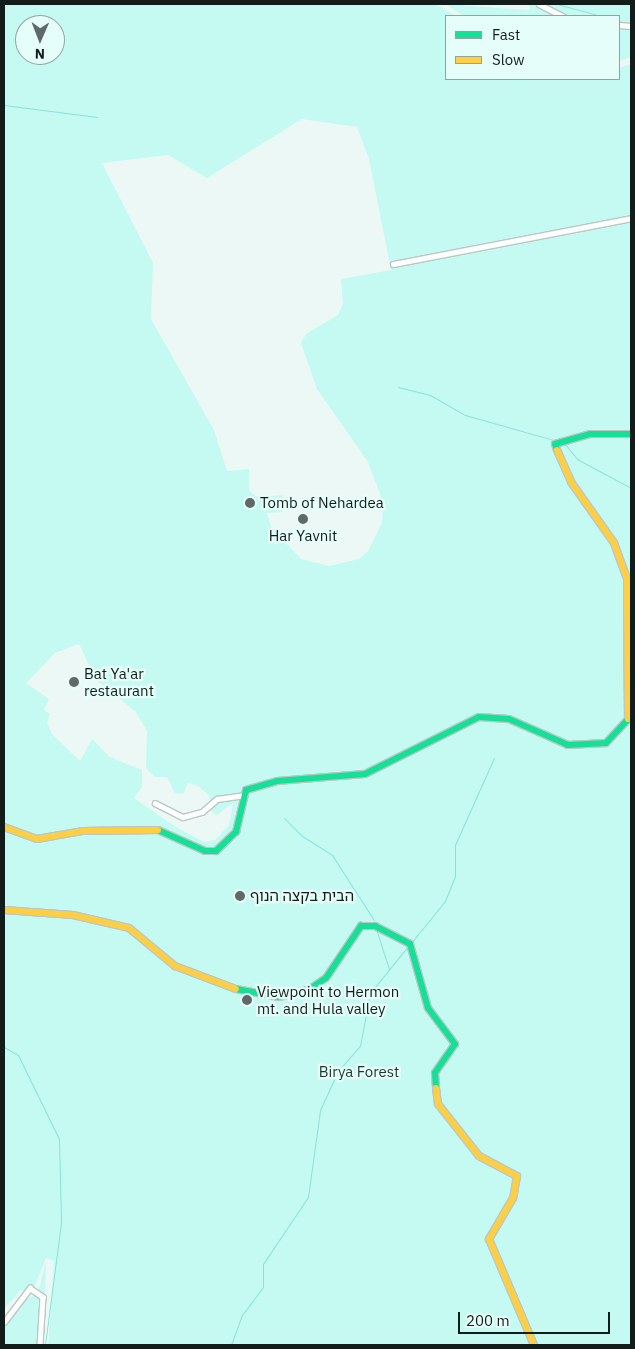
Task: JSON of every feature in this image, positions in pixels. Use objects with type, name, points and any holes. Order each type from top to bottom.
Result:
[{"type":"main road","points":[[4,826],[38,839],[83,831],[158,830],[205,851],[216,851],[227,845],[236,832],[246,790],[278,781],[365,774],[438,741],[479,717],[509,719],[568,744],[600,745],[619,735],[631,706],[627,578],[614,543],[571,482],[555,444],[590,434],[631,434]]},
{"type":"main road","points":[[4,910],[72,915],[128,928],[174,966],[238,990],[279,997],[310,989],[326,978],[361,926],[375,926],[410,944],[428,1008],[455,1044],[434,1073],[438,1104],[479,1156],[516,1176],[513,1198],[489,1239],[534,1345]]},
{"type":"street","points":[[539,4],[561,15]]},
{"type":"street","points":[[393,264],[631,218]]},
{"type":"street","points":[[156,803],[183,817],[202,812],[217,799],[245,795]]},
{"type":"street","points":[[4,1322],[30,1288],[43,1297],[40,1345]]},
{"type":"green space","name":"Birya Forest","points":[[4,4],[436,4],[453,15],[445,15],[445,80],[620,80],[620,68],[631,64],[631,1345],[48,1345],[54,1261],[46,1258],[33,1291],[20,1291],[4,1309]],"holes":[[[302,119],[357,127],[369,159],[391,270],[341,279],[343,304],[338,315],[306,334],[301,343],[317,389],[368,462],[383,502],[382,523],[368,551],[359,559],[329,566],[301,559],[271,527],[267,513],[282,512],[283,495],[256,497],[249,490],[249,469],[227,471],[214,430],[151,319],[153,263],[102,163],[168,155],[207,178]],[[79,644],[96,680],[136,712],[147,731],[146,768],[155,777],[167,777],[175,793],[183,794],[188,783],[196,785],[209,795],[211,811],[217,815],[233,803],[229,825],[215,840],[204,842],[176,827],[134,798],[142,787],[142,770],[110,757],[92,739],[80,761],[52,734],[47,723],[50,714],[44,710],[49,699],[26,683],[55,653]]]},
{"type":"green space","points":[[445,4],[529,10],[530,4],[631,4],[631,57],[620,61],[620,15],[462,15]]},
{"type":"green space","points":[[46,1261],[44,1345],[4,1345],[4,1326],[17,1304],[38,1293]]},
{"type":"waterway","points":[[557,4],[597,15]]},
{"type":"waterway","points":[[620,21],[628,24]]},
{"type":"waterway","points":[[4,105],[97,117]]},
{"type":"waterway","points":[[398,387],[430,395],[465,415],[557,441]]},
{"type":"waterway","points":[[565,444],[577,459],[631,488]]},
{"type":"waterway","points":[[411,943],[445,901],[455,876],[455,845],[494,758]]},
{"type":"waterway","points":[[284,818],[302,836],[332,855],[374,920]]},
{"type":"waterway","points":[[377,932],[389,969]]},
{"type":"waterway","points":[[231,1345],[242,1315],[263,1287],[263,1264],[308,1197],[320,1110],[338,1071],[360,1046],[370,993],[408,946]]},
{"type":"waterway","points":[[4,1047],[18,1055],[59,1139],[61,1223],[45,1345]]},
{"type":"traffic: fast","points":[[557,450],[555,444],[590,434],[631,434]]},
{"type":"traffic: fast","points":[[158,830],[205,851],[216,851],[236,832],[246,790],[277,781],[365,774],[479,717],[509,719],[568,745],[606,743],[628,719]]},
{"type":"traffic: fast","points":[[236,989],[279,997],[310,989],[326,978],[361,926],[375,926],[410,944],[428,1008],[455,1044],[435,1073],[436,1088]]},
{"type":"traffic: slow","points":[[557,450],[571,482],[614,543],[627,578],[628,719]]},
{"type":"traffic: slow","points":[[4,827],[37,839],[83,831],[158,830]]},
{"type":"traffic: slow","points":[[4,910],[73,915],[129,928],[175,966],[236,989]]},
{"type":"traffic: slow","points":[[436,1088],[438,1104],[479,1156],[517,1176],[513,1198],[489,1239],[534,1345]]},
{"type":"place","name":"Tomb of Nehardea","points":[[250,503]]},
{"type":"place","name":"Har Yavnit","points":[[303,519]]},
{"type":"place","name":"Bat Ya'ar restaurant","points":[[74,682]]},
{"type":"place","name":"הבית בקצה הנוף","points":[[240,896]]},
{"type":"place","name":"Viewpoint to Hermon mt. and Hula valley","points":[[247,1000]]}]
